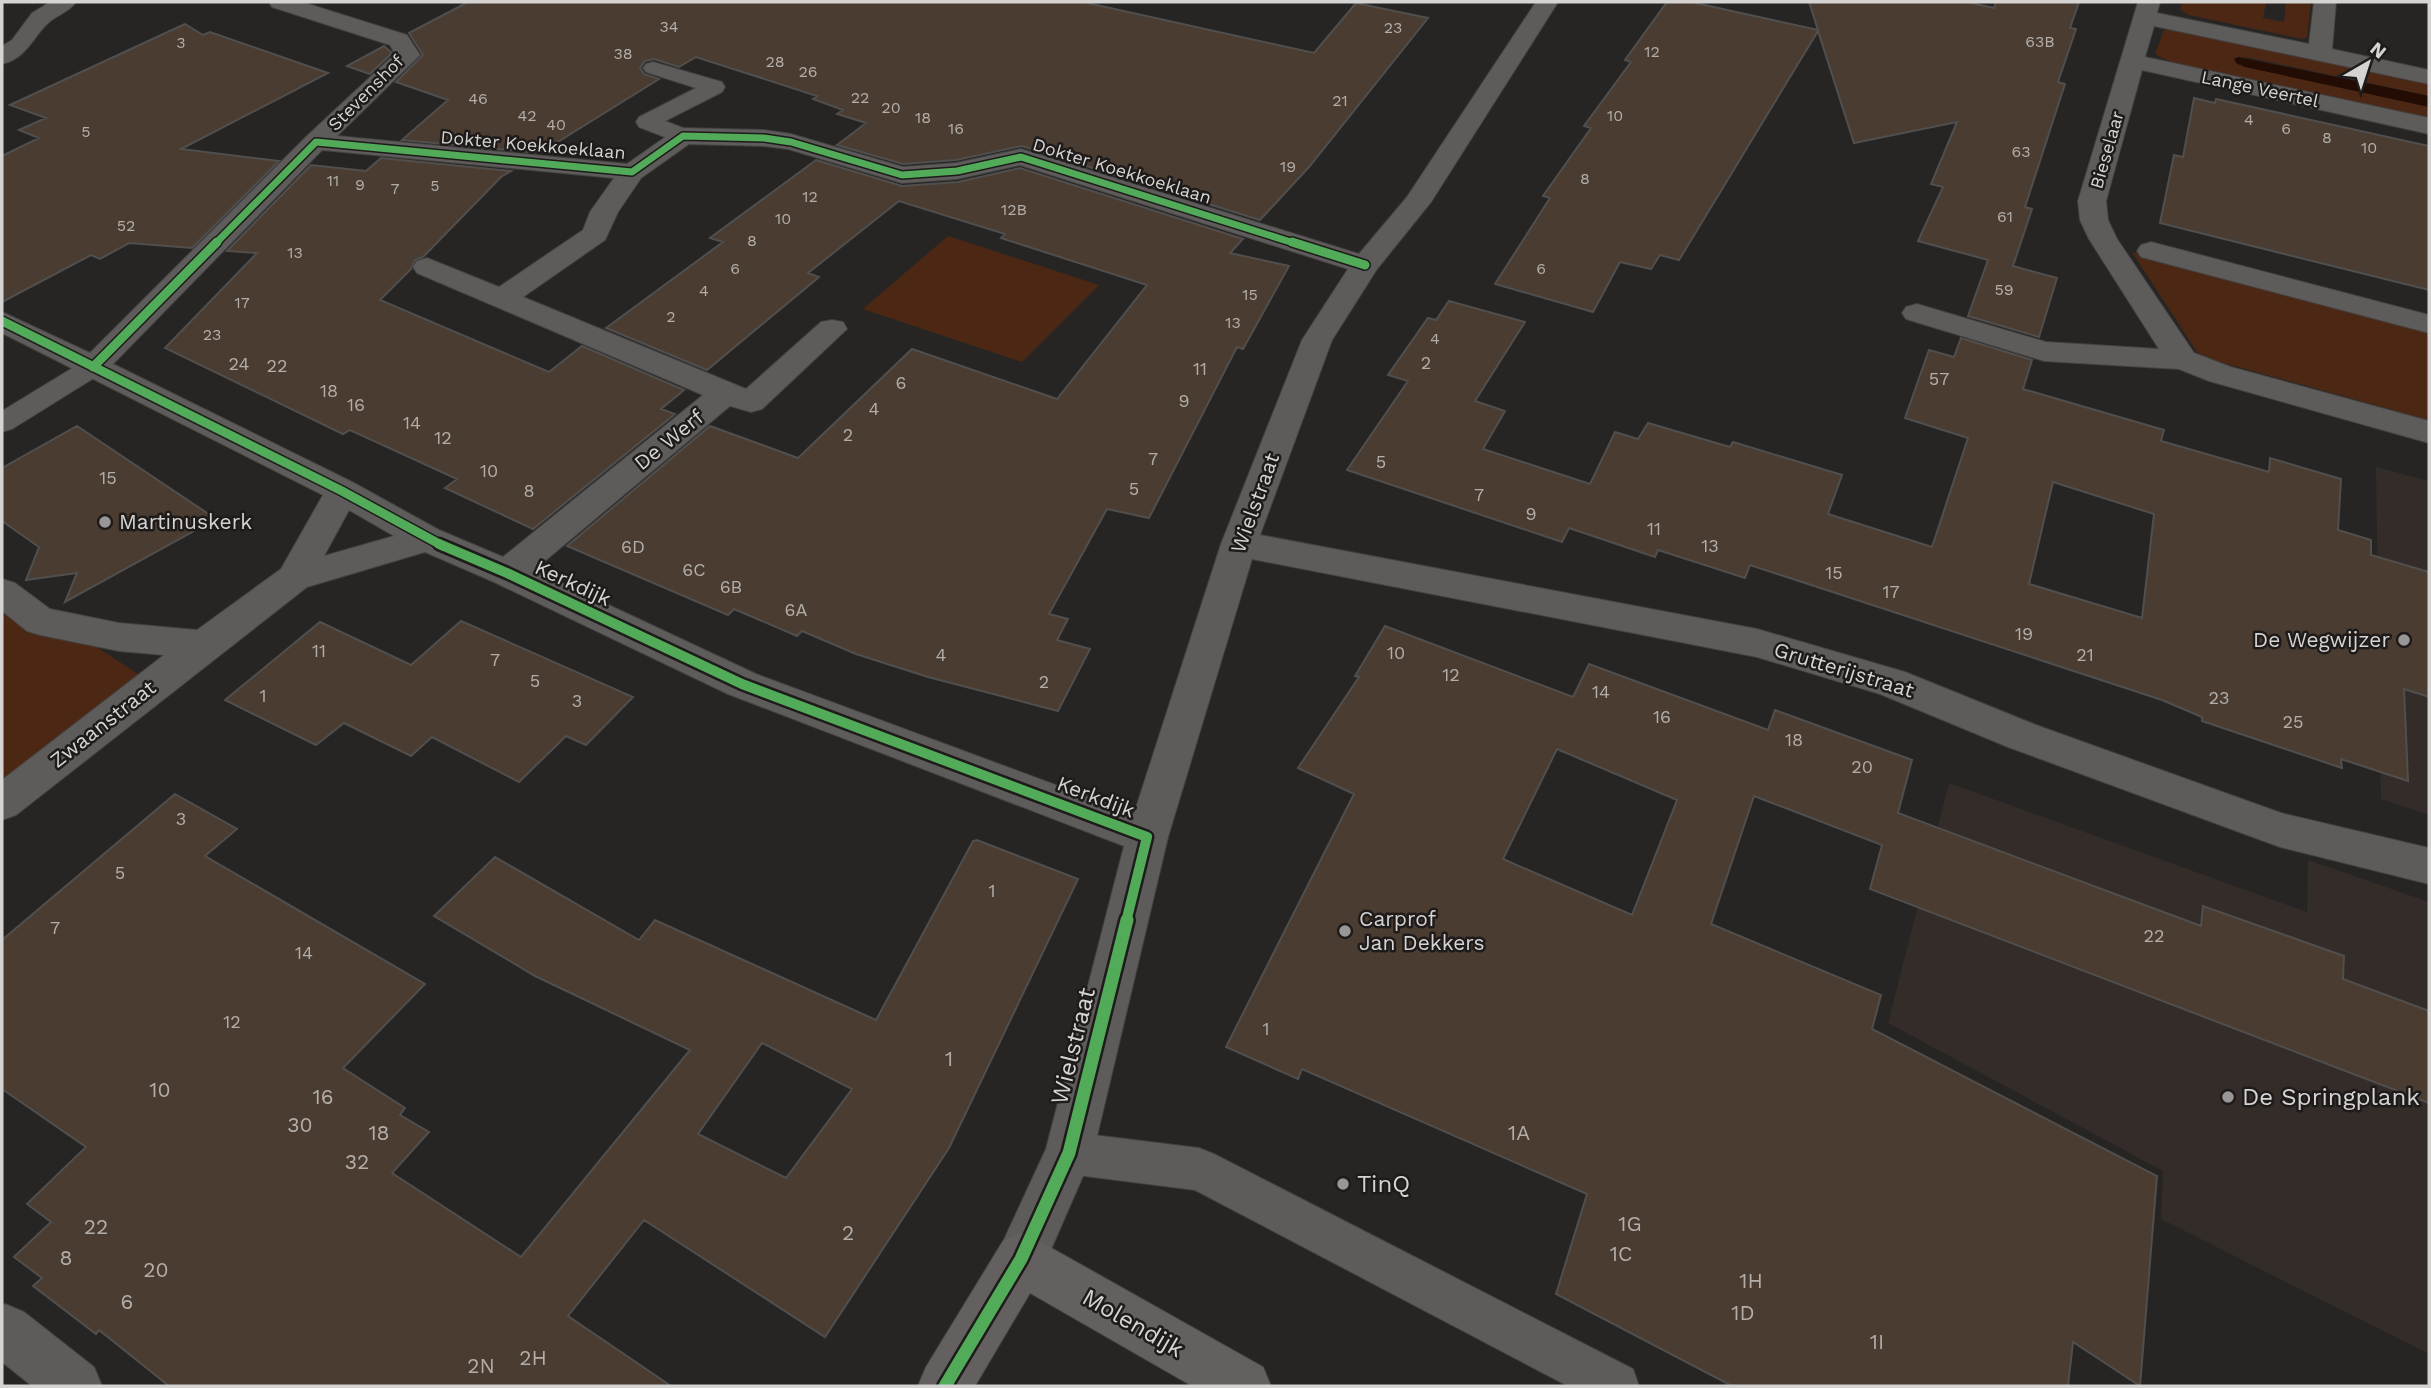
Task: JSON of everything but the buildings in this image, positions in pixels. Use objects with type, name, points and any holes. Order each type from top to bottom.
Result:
[{"type":"street","points":[[2,57],[20,45],[40,18],[65,2]]},
{"type":"street","name":"Stevenshof","points":[[280,2],[399,40],[408,54],[316,142]]},
{"type":"street","name":"Wielstraat","points":[[1021,1259],[1069,1153],[1147,837],[1239,544],[1317,340],[1365,265],[1417,202],[1547,2]]},
{"type":"street","points":[[2320,53],[2325,2]]},
{"type":"street","points":[[2147,9],[2320,53],[2429,77]]},
{"type":"street","name":"Bieselaar","points":[[2147,9],[2092,201],[2094,220],[2117,261],[2183,360]]},
{"type":"street","name":"Lange Veertel","points":[[2132,61],[2429,126]]},
{"type":"street","name":"Dokter Koekkoeklaan","points":[[500,299],[595,234],[604,212],[632,172],[683,136],[764,138],[791,142],[902,175],[957,171],[1021,157],[1365,265]]},
{"type":"street","points":[[93,367],[316,142]]},
{"type":"street","name":"Dokter Koekkoeklaan","points":[[316,142],[632,172]]},
{"type":"street","points":[[2151,251],[2429,324]]},
{"type":"street","points":[[427,267],[751,402],[832,329]]},
{"type":"street","points":[[1917,313],[2044,351],[2183,360],[2220,374],[2429,432]]},
{"type":"street","name":"Kerkdijk","points":[[2,321],[342,491],[427,539],[507,573],[743,684],[1147,837]]},
{"type":"street","name":"De Werf","points":[[507,573],[726,393]]},
{"type":"street","name":"Zwaanstraat","points":[[294,579],[342,491]]},
{"type":"street","name":"Zwaanstraat","points":[[2,803],[204,645],[294,579],[427,539]]},
{"type":"street","name":"Grutterijstraat","points":[[1239,544],[1757,643],[1891,682],[2022,736],[2280,830],[2429,866]]},
{"type":"street","points":[[2,592],[40,621],[118,637],[204,645]]},
{"type":"street","points":[[946,1386],[1021,1259]]},
{"type":"street","name":"Molendijk","points":[[1021,1259],[1244,1386]]},
{"type":"street","points":[[2,1334],[5,1331],[75,1386]]},
{"type":"lane","points":[[653,68],[714,87],[648,122],[683,136]]},
{"type":"lane","points":[[2,423],[93,367]]},
{"type":"lane","points":[[1069,1153],[1199,1170],[1616,1386]]},
{"type":"shaded area","points":[[2182,2],[2266,2],[2263,18],[2284,22],[2286,2],[2311,2],[2307,37],[2302,39],[2189,15],[2180,10]]},
{"type":"shaded area","points":[[2164,30],[2190,32],[2429,83],[2429,96],[2246,57],[2236,64],[2429,107],[2429,120],[2178,66],[2155,54]]},
{"type":"shaded area","points":[[2238,57],[2429,96],[2429,107],[2245,67],[2236,63],[2234,59]]},
{"type":"shaded area","points":[[948,236],[1099,285],[1022,362],[863,309]]},
{"type":"shaded area","points":[[2132,252],[2429,331],[2429,420],[2213,360],[2197,352]]},
{"type":"shaded area","name":"De Wegwijzer","points":[[2376,467],[2429,481],[2429,815],[2381,799]]},
{"type":"shaded area","points":[[2,585],[141,676],[2,782]]},
{"type":"shaded area","name":"De Springplank","points":[[1949,783],[2307,912],[2308,860],[2429,902],[2429,1354],[2161,1219],[2163,1171],[1888,1023]]},
{"type":"cycle path","points":[[93,367],[316,142],[632,172],[683,136],[764,138],[791,142],[902,175],[957,171],[1021,157],[1365,265]]},
{"type":"cycle path","points":[[2,321],[342,491],[427,539],[507,573],[742,684],[1147,837],[1069,1153],[1021,1259],[945,1386]]},
{"type":"place","name":"Martinuskerk","points":[[105,522]]},
{"type":"place","name":"De Wegwijzer","points":[[2404,640]]},
{"type":"place","name":"Carprof Jan Dekkers","points":[[1345,931]]},
{"type":"place","name":"De Springplank","points":[[2228,1097]]},
{"type":"place","name":"TinQ","points":[[1343,1184]]}]
